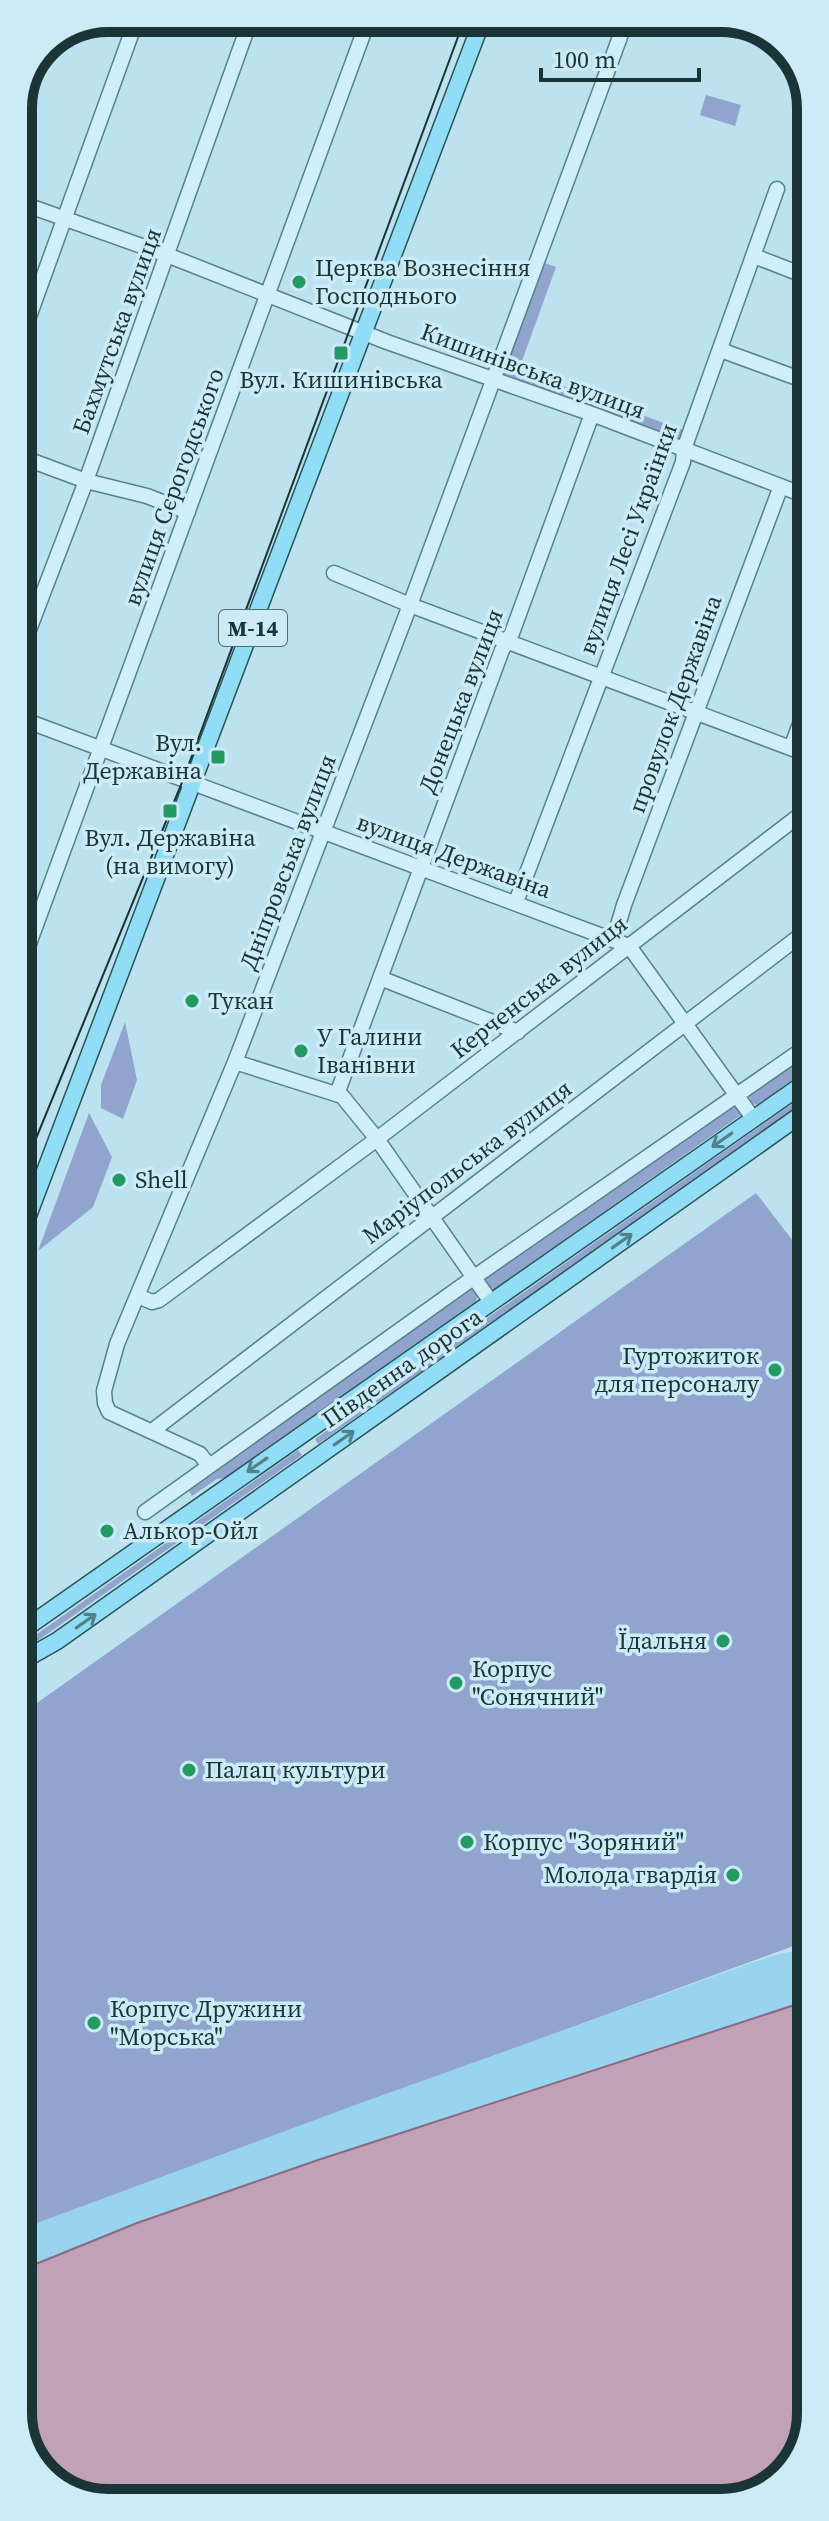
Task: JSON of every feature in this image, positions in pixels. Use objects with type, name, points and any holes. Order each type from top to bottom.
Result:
[{"type":"main road","name":"М-14","points":[[32,1206],[478,32]]},
{"type":"main road","name":"Південна дорога","points":[[32,1624],[797,1088]]},
{"type":"main road","name":"Південна дорога","points":[[32,1655],[57,1641],[797,1117]]},
{"type":"main road","points":[[297,1437],[313,1460]]},
{"type":"street","points":[[32,309],[132,32]]},
{"type":"street","name":"Бахмутська вулиця","points":[[32,622],[86,481],[246,32]]},
{"type":"street","name":"вулиця Сєрогодського","points":[[32,936],[364,32]]},
{"type":"street","name":"Дніпровська вулиця","points":[[152,1431],[113,1415],[105,1403],[108,1371],[235,1062],[410,605],[622,32]]},
{"type":"street","name":"вулиця Лесі Українки","points":[[516,902],[683,462],[684,449],[777,189]]},
{"type":"street","name":"Кишинівська вулиця","points":[[32,207],[797,492]]},
{"type":"street","points":[[754,256],[797,273]]},
{"type":"street","points":[[721,347],[726,352],[797,378]]},
{"type":"street","name":"Донецька вулиця","points":[[337,1094],[592,414]]},
{"type":"street","points":[[32,461],[86,481],[147,496],[188,512]]},
{"type":"street","name":"провулок Державіна","points":[[614,939],[781,486]]},
{"type":"street","points":[[334,573],[410,605],[797,750]]},
{"type":"street","name":"вулиця Державіна","points":[[32,723],[629,946],[753,1118]]},
{"type":"street","points":[[791,748],[797,732]]},
{"type":"street","name":"Керченська вулиця","points":[[138,1296],[152,1302],[159,1300],[377,1139],[797,817]]},
{"type":"street","name":"Маріупольська вулиця","points":[[152,1431],[797,938]]},
{"type":"street","points":[[380,978],[518,1032]]},
{"type":"street","points":[[145,1512],[473,1278],[797,1053]]},
{"type":"street","points":[[235,1062],[342,1096],[377,1139],[491,1302]]},
{"type":"street","points":[[152,1431],[200,1454],[209,1466]]},
{"type":"shaded area","points":[[706,95],[741,105],[735,126],[700,115]]},
{"type":"shaded area","points":[[542,262],[556,267],[522,361],[509,356]]},
{"type":"shaded area","points":[[506,365],[683,430],[679,441],[502,375]]},
{"type":"shaded area","points":[[125,1022],[137,1080],[123,1119],[101,1108],[101,1085]]},
{"type":"shaded area","points":[[797,1058],[797,1077],[757,1105],[752,1103],[748,1093]]},
{"type":"shaded area","points":[[797,1100],[797,1108],[318,1444],[315,1439]]},
{"type":"shaded area","points":[[734,1102],[740,1108],[741,1115],[494,1289],[482,1285],[481,1278]]},
{"type":"shaded area","points":[[89,1113],[112,1157],[93,1207],[38,1251]]},
{"type":"shaded area","points":[[756,1193],[797,1246],[797,1945],[32,2225],[32,1706]]},
{"type":"shaded area","points":[[467,1286],[475,1288],[478,1293],[476,1301],[224,1478],[217,1479],[192,1496],[187,1488]]},
{"type":"shaded area","points":[[298,1450],[302,1455],[32,1645],[32,1638]]},
{"type":"shaded area","points":[[797,2004],[797,2412],[787,2451],[763,2476],[740,2486],[720,2489],[103,2489],[79,2483],[58,2470],[38,2442],[33,2422],[32,2266],[137,2223],[318,2160]]},
{"type":"sand","points":[[797,1950],[797,2004],[318,2160],[32,2269],[32,2225],[768,1957]]},
{"type":"tram line","points":[[32,1148],[183,780],[460,32]]},
{"type":"place","name":"Церква Вознесіння Господнього","points":[[299,282]]},
{"type":"place","name":"Вул. Кишинівська","points":[[341,353]]},
{"type":"place","name":"Вул. Державіна","points":[[218,757]]},
{"type":"place","name":"Вул. Державіна (на вимогу)","points":[[170,811]]},
{"type":"place","name":"Тукан","points":[[192,1001]]},
{"type":"place","name":"У Галини Іванівни","points":[[301,1051]]},
{"type":"place","name":"Shell","points":[[119,1180]]},
{"type":"place","name":"Гуртожиток для персоналу","points":[[775,1370]]},
{"type":"place","name":"Алькор-Ойл","points":[[107,1531]]},
{"type":"place","name":"Їдальня","points":[[723,1641]]},
{"type":"place","name":"Корпус \"Сонячний\"","points":[[456,1683]]},
{"type":"place","name":"Палац культури","points":[[189,1770]]},
{"type":"place","name":"Корпус \"Зоряний\"","points":[[467,1842]]},
{"type":"place","name":"Молода гвардія","points":[[733,1875]]},
{"type":"place","name":"Корпус Дружини \"Морська\"","points":[[94,2023]]}]
